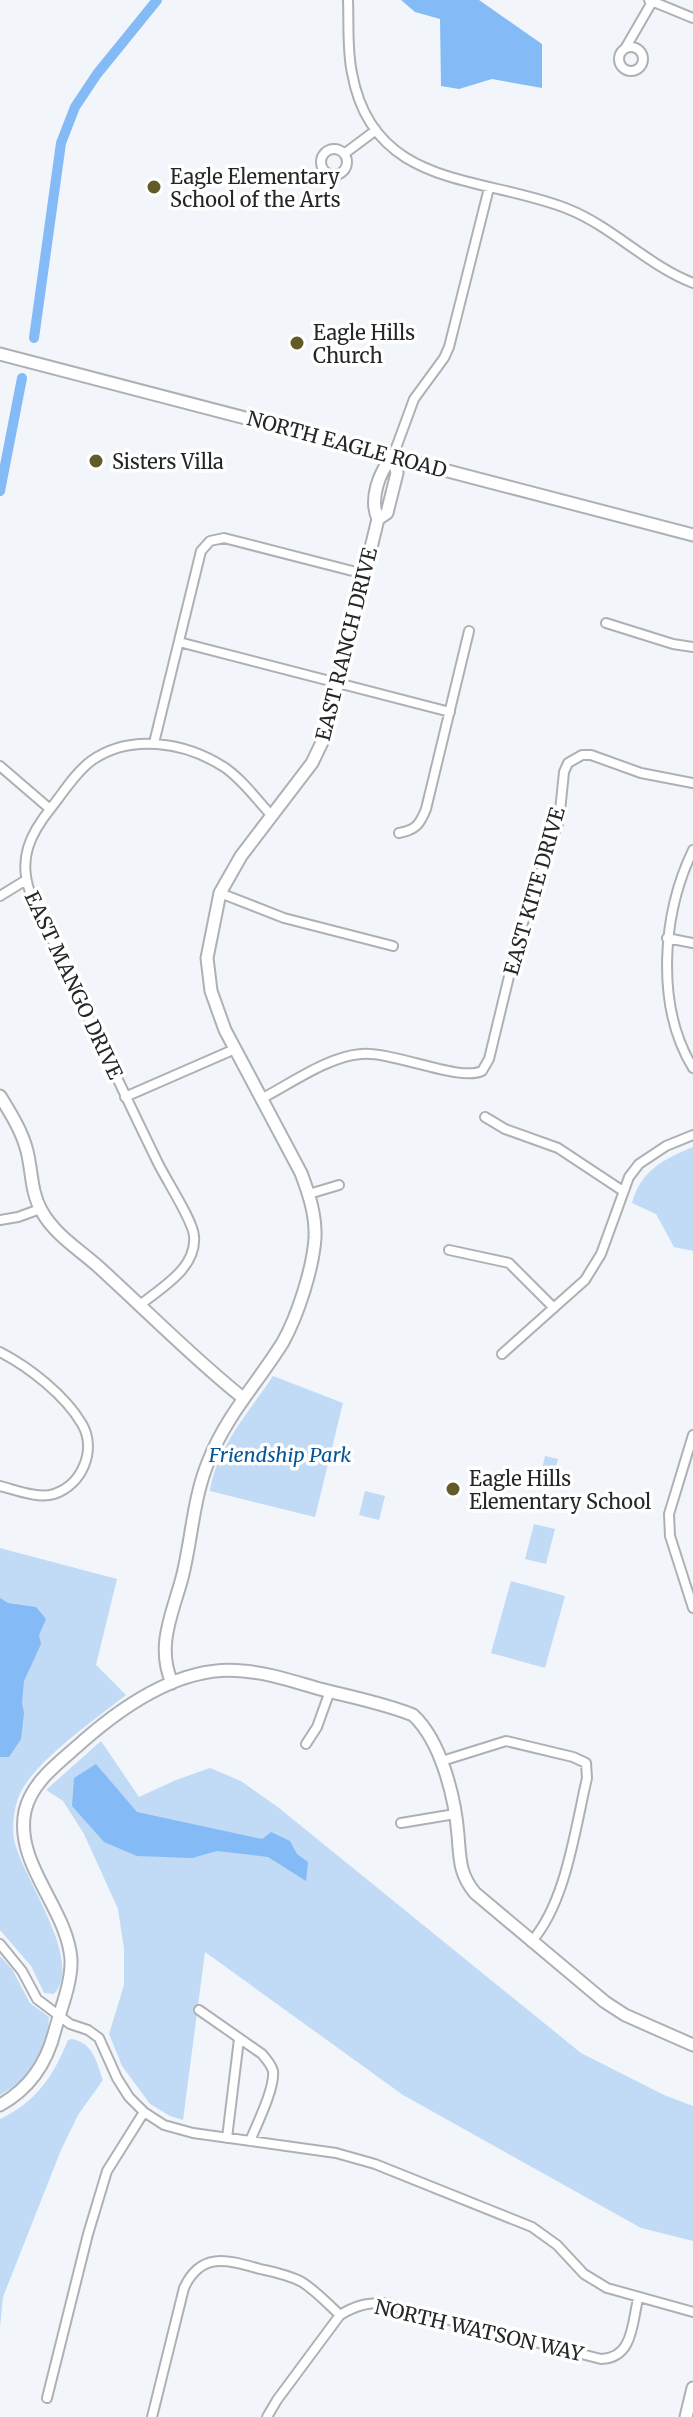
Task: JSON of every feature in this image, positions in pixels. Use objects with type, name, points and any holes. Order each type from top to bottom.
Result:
[{"type":"street","points":[[348,0],[351,72],[360,103],[376,130],[396,151],[419,167],[442,176],[564,208],[587,217],[657,266],[693,283]]},
{"type":"street","points":[[626,47],[650,1],[693,18]]},
{"type":"street","points":[[344,154],[376,130]]},
{"type":"street","points":[[393,456],[414,399],[449,347],[489,188]]},
{"type":"street","name":"NORTH EAGLE ROAD","points":[[0,354],[693,535]]},
{"type":"street","name":"EAST RANCH DRIVE","points":[[172,1683],[165,1666],[163,1647],[183,1570],[198,1492],[209,1459],[243,1398],[283,1341],[299,1304],[315,1238],[309,1194],[301,1173],[235,1049],[211,991],[207,958],[220,893],[241,856],[312,763],[325,736],[378,519],[387,513],[394,487],[397,473],[393,456]]},
{"type":"street","points":[[154,743],[201,551],[210,541],[224,538],[364,574]]},
{"type":"street","points":[[606,623],[673,644],[693,647]]},
{"type":"street","points":[[399,833],[411,831],[420,824],[469,631]]},
{"type":"street","points":[[179,642],[450,712]]},
{"type":"street","name":"EAST MANGO DRIVE","points":[[140,1305],[188,1263],[195,1237],[193,1226],[171,1190],[125,1097],[26,880],[25,855],[29,839],[90,762],[120,746],[154,743],[200,755],[227,769],[272,816]]},
{"type":"street","name":"EAST KITE DRIVE","points":[[261,1099],[339,1059],[361,1054],[405,1059],[466,1074],[479,1073],[489,1059],[520,931],[559,821],[566,767],[575,757],[591,755],[641,773],[693,783]]},
{"type":"street","points":[[0,766],[50,809]]},
{"type":"street","points":[[693,850],[667,938],[666,959],[672,1012],[682,1046],[693,1068]]},
{"type":"street","points":[[0,896],[26,880]]},
{"type":"street","points":[[220,893],[284,918],[393,946]]},
{"type":"street","points":[[667,938],[693,943]]},
{"type":"street","points":[[125,1097],[235,1049]]},
{"type":"street","points":[[0,1096],[17,1124],[27,1151],[40,1209],[55,1231],[140,1305],[190,1355],[243,1398]]},
{"type":"street","points":[[485,1117],[505,1129],[558,1148],[623,1191]]},
{"type":"street","points":[[502,1354],[576,1290],[594,1267],[606,1243],[629,1177],[647,1158],[693,1135]]},
{"type":"street","points":[[309,1194],[339,1185]]},
{"type":"street","points":[[0,1220],[40,1209]]},
{"type":"street","points":[[449,1250],[509,1263],[554,1308]]},
{"type":"street","points":[[0,1352],[44,1382],[73,1411],[84,1427],[89,1445],[82,1472],[73,1483],[54,1494],[40,1495],[0,1486]]},
{"type":"street","points":[[693,1435],[669,1514],[670,1536],[693,1608]]},
{"type":"street","points":[[0,2105],[17,2096],[39,2072],[52,2042],[71,1960],[65,1935],[28,1850],[24,1831],[32,1793],[45,1775],[121,1710],[172,1683],[217,1671],[241,1670],[413,1715],[425,1727],[442,1761],[455,1814],[460,1863],[467,1883],[531,1942],[625,2015],[693,2045]]},
{"type":"street","points":[[306,1744],[317,1727],[330,1691]]},
{"type":"street","points":[[442,1761],[506,1741],[586,1763],[587,1778],[556,1903],[543,1929],[531,1942]]},
{"type":"street","points":[[401,1823],[455,1814]]},
{"type":"street","points":[[0,1944],[22,1971],[37,1999],[99,2038],[129,2097],[164,2125],[354,2157],[532,2227],[557,2245],[595,2282],[638,2299],[693,2312]]},
{"type":"street","points":[[199,2010],[262,2054],[273,2072],[271,2086],[250,2141]]},
{"type":"street","points":[[227,2138],[239,2039]]},
{"type":"street","points":[[47,2398],[107,2171],[144,2112]]},
{"type":"street","points":[[152,2417],[189,2277],[208,2262],[230,2261],[288,2276],[311,2289],[340,2315],[267,2417]]},
{"type":"street","name":"NORTH WATSON WAY","points":[[340,2315],[354,2306],[383,2303],[601,2359],[621,2354],[627,2346],[638,2299]]},
{"type":"street","points":[[686,2417],[693,2388]]},
{"type":"green space","points":[[693,1147],[693,1251],[674,1247],[656,1214],[632,1203],[641,1182],[655,1167]]},
{"type":"green space","name":"Friendship Park","points":[[273,1376],[343,1403],[315,1517],[210,1491],[213,1475],[226,1445]]},
{"type":"green space","points":[[545,1456],[558,1459],[551,1485],[539,1482]]},
{"type":"green space","points":[[365,1491],[385,1496],[379,1520],[359,1515]]},
{"type":"green space","points":[[534,1524],[555,1529],[546,1564],[525,1559]]},
{"type":"green space","points":[[0,1548],[117,1579],[96,1665],[126,1695],[66,1742],[37,1770],[19,1796],[13,1823],[19,1855],[57,1940],[62,1961],[61,1979],[54,1994],[44,1993],[31,1966],[0,1930]]},
{"type":"green space","points":[[511,1581],[565,1596],[545,1668],[491,1653]]},
{"type":"green space","points":[[101,1741],[139,1797],[210,1768],[241,1781],[279,1808],[581,2053],[664,2095],[693,2106],[693,2241],[641,2228],[403,2095],[205,1952],[183,2120],[150,2104],[122,2066],[109,2034],[124,1985],[124,1949],[118,1909],[84,1834],[63,1801],[46,1790]]},
{"type":"green space","points":[[0,1956],[12,1969],[30,2003],[49,2017],[45,2041],[35,2063],[20,2081],[0,2095]]},
{"type":"green space","points":[[72,2039],[90,2049],[103,2080],[78,2115],[61,2150],[3,2297],[0,2328],[0,2119],[24,2105],[42,2087],[68,2040]]},
{"type":"water","points":[[401,0],[479,0],[542,44],[542,88],[492,79],[459,89],[441,86],[440,19],[415,12]]},
{"type":"water","points":[[0,1598],[8,1603],[36,1607],[46,1619],[39,1635],[41,1644],[24,1681],[21,1739],[9,1757],[0,1757]]},
{"type":"water","points":[[96,1764],[137,1812],[262,1839],[271,1832],[290,1841],[297,1854],[308,1862],[306,1881],[268,1857],[217,1851],[192,1858],[137,1856],[104,1842],[72,1806],[74,1778]]},
{"type":"waterway","points":[[34,338],[61,143],[75,107],[97,74],[157,0]]},
{"type":"waterway","points":[[0,491],[22,378]]},
{"type":"place","name":"Eagle Elementary School of the Arts","points":[[154,187]]},
{"type":"place","name":"Eagle Hills Church","points":[[297,343]]},
{"type":"place","name":"Sisters Villa","points":[[96,461]]},
{"type":"place","name":"Eagle Hills Elementary School","points":[[453,1489]]}]
